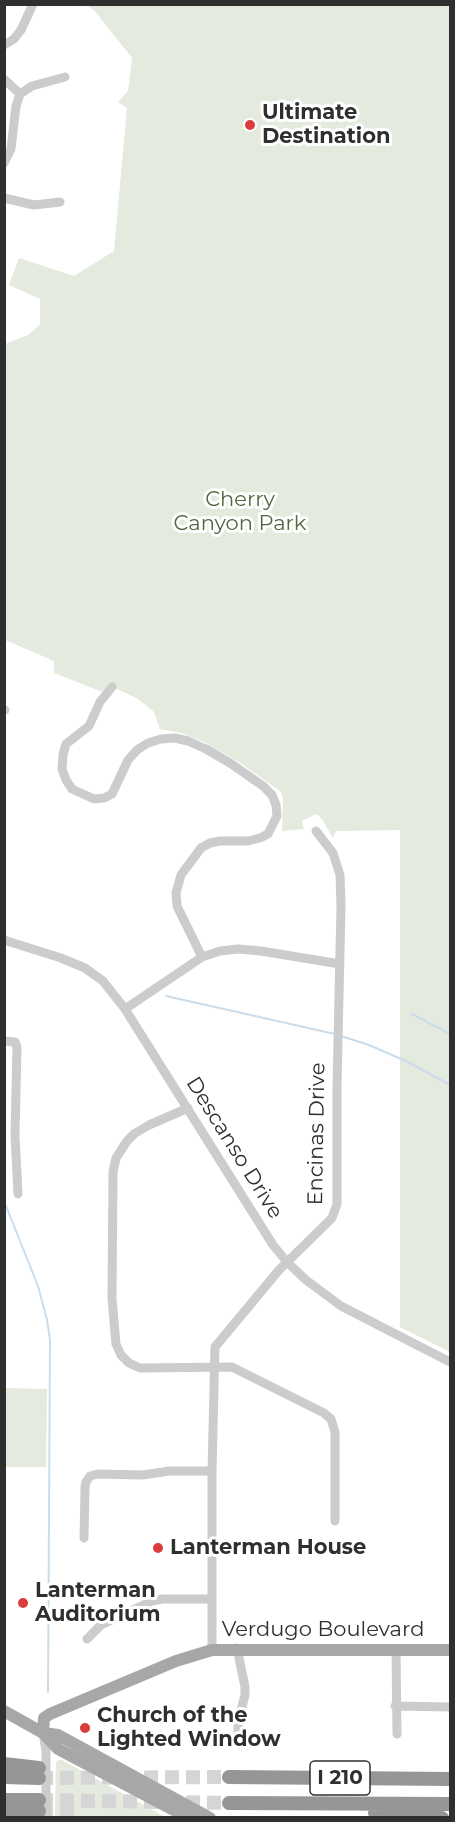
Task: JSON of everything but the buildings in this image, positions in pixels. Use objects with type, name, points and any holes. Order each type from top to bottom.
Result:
[{"type":"highway","points":[[4,1764],[39,1773],[4,1777]]},
{"type":"highway","name":"I 210","points":[[229,1777],[450,1779]]},
{"type":"highway","points":[[4,1800],[41,1810]]},
{"type":"highway","name":"I 210","points":[[229,1803],[450,1804]]},
{"type":"highway","points":[[286,1804],[340,1811],[442,1818]]},
{"type":"highway","points":[[4,1813],[41,1810]]},
{"type":"main road","name":"Verdugo Boulevard","points":[[43,1733],[44,1718],[50,1714],[176,1661],[212,1650],[237,1648],[450,1650]]},
{"type":"main road","points":[[4,1711],[43,1733],[58,1749],[189,1818]]},
{"type":"main road","points":[[43,1733],[58,1734],[210,1818]]},
{"type":"street","points":[[4,45],[14,39],[21,30],[33,4]]},
{"type":"street","points":[[4,163],[11,149],[14,118],[20,94],[32,86],[65,77]]},
{"type":"street","points":[[4,79],[20,94]]},
{"type":"street","points":[[4,198],[34,205],[60,202]]},
{"type":"street","points":[[112,687],[100,702],[89,726],[66,744],[62,769],[72,789],[94,799],[105,798],[112,794],[128,760],[137,750],[148,743],[175,738],[206,749],[230,763],[263,786],[272,795],[276,805],[277,816],[268,834],[248,841],[210,843],[201,848],[181,875],[176,892],[177,906],[202,957]]},
{"type":"street","name":"Encinas Drive","points":[[212,1650],[212,1471],[216,1345],[258,1293],[332,1218],[337,1204],[340,875],[333,854],[316,831]]},
{"type":"street","name":"Descanso Drive","points":[[4,940],[61,958],[85,968],[103,981],[125,1009],[273,1245],[287,1262],[314,1287],[341,1306],[450,1362]]},
{"type":"street","points":[[125,1009],[202,957],[220,951],[238,949],[261,951],[340,964]]},
{"type":"street","points":[[4,1041],[15,1042],[17,1047],[15,1135],[18,1194]]},
{"type":"street","points":[[188,1108],[148,1125],[134,1134],[116,1158],[113,1172],[113,1327],[116,1344],[121,1355],[129,1363],[140,1368],[232,1367],[324,1413],[331,1419],[335,1432],[335,1521]]},
{"type":"street","points":[[84,1538],[85,1487],[90,1476],[212,1471]]},
{"type":"street","points":[[87,1640],[101,1625],[152,1601],[212,1599]]},
{"type":"street","points":[[237,1648],[245,1687],[238,1722],[242,1741]]},
{"type":"street","points":[[396,1649],[397,1734]]},
{"type":"street","points":[[395,1706],[450,1707]]},
{"type":"street","points":[[41,1810],[46,1751],[43,1733]]},
{"type":"green space","name":"Cherry Canyon Park","points":[[85,5],[450,5],[450,1352],[400,1327],[400,830],[336,831],[333,838],[322,819],[316,814],[302,821],[304,829],[282,831],[283,798],[281,792],[239,762],[204,742],[181,733],[160,729],[154,712],[138,699],[117,689],[100,691],[54,673],[54,661],[5,640],[5,344],[28,335],[40,325],[40,299],[9,285],[19,258],[74,276],[114,251],[127,108],[118,102],[128,91],[132,58],[94,10]]},
{"type":"green space","points":[[5,1388],[47,1389],[46,1467],[5,1467]]},
{"type":"green space","points":[[62,1760],[165,1817],[55,1817],[56,1763]]},
{"type":"waterway","points":[[166,996],[335,1034]]},
{"type":"waterway","points":[[412,1014],[450,1034]]},
{"type":"waterway","points":[[341,1036],[408,1062],[450,1085]]},
{"type":"waterway","points":[[4,1201],[38,1286],[50,1340],[48,1692]]},
{"type":"tunnel","points":[[39,1778],[229,1777]]},
{"type":"tunnel","points":[[39,1800],[229,1803]]},
{"type":"tunnel","points":[[39,1811],[79,1809]]},
{"type":"place","name":"Ultimate Destination","points":[[250,125]]},
{"type":"place","name":"Lanterman House","points":[[158,1548]]},
{"type":"place","name":"Lanterman Auditorium","points":[[23,1603]]},
{"type":"place","name":"Church of the Lighted Window","points":[[85,1728]]}]
